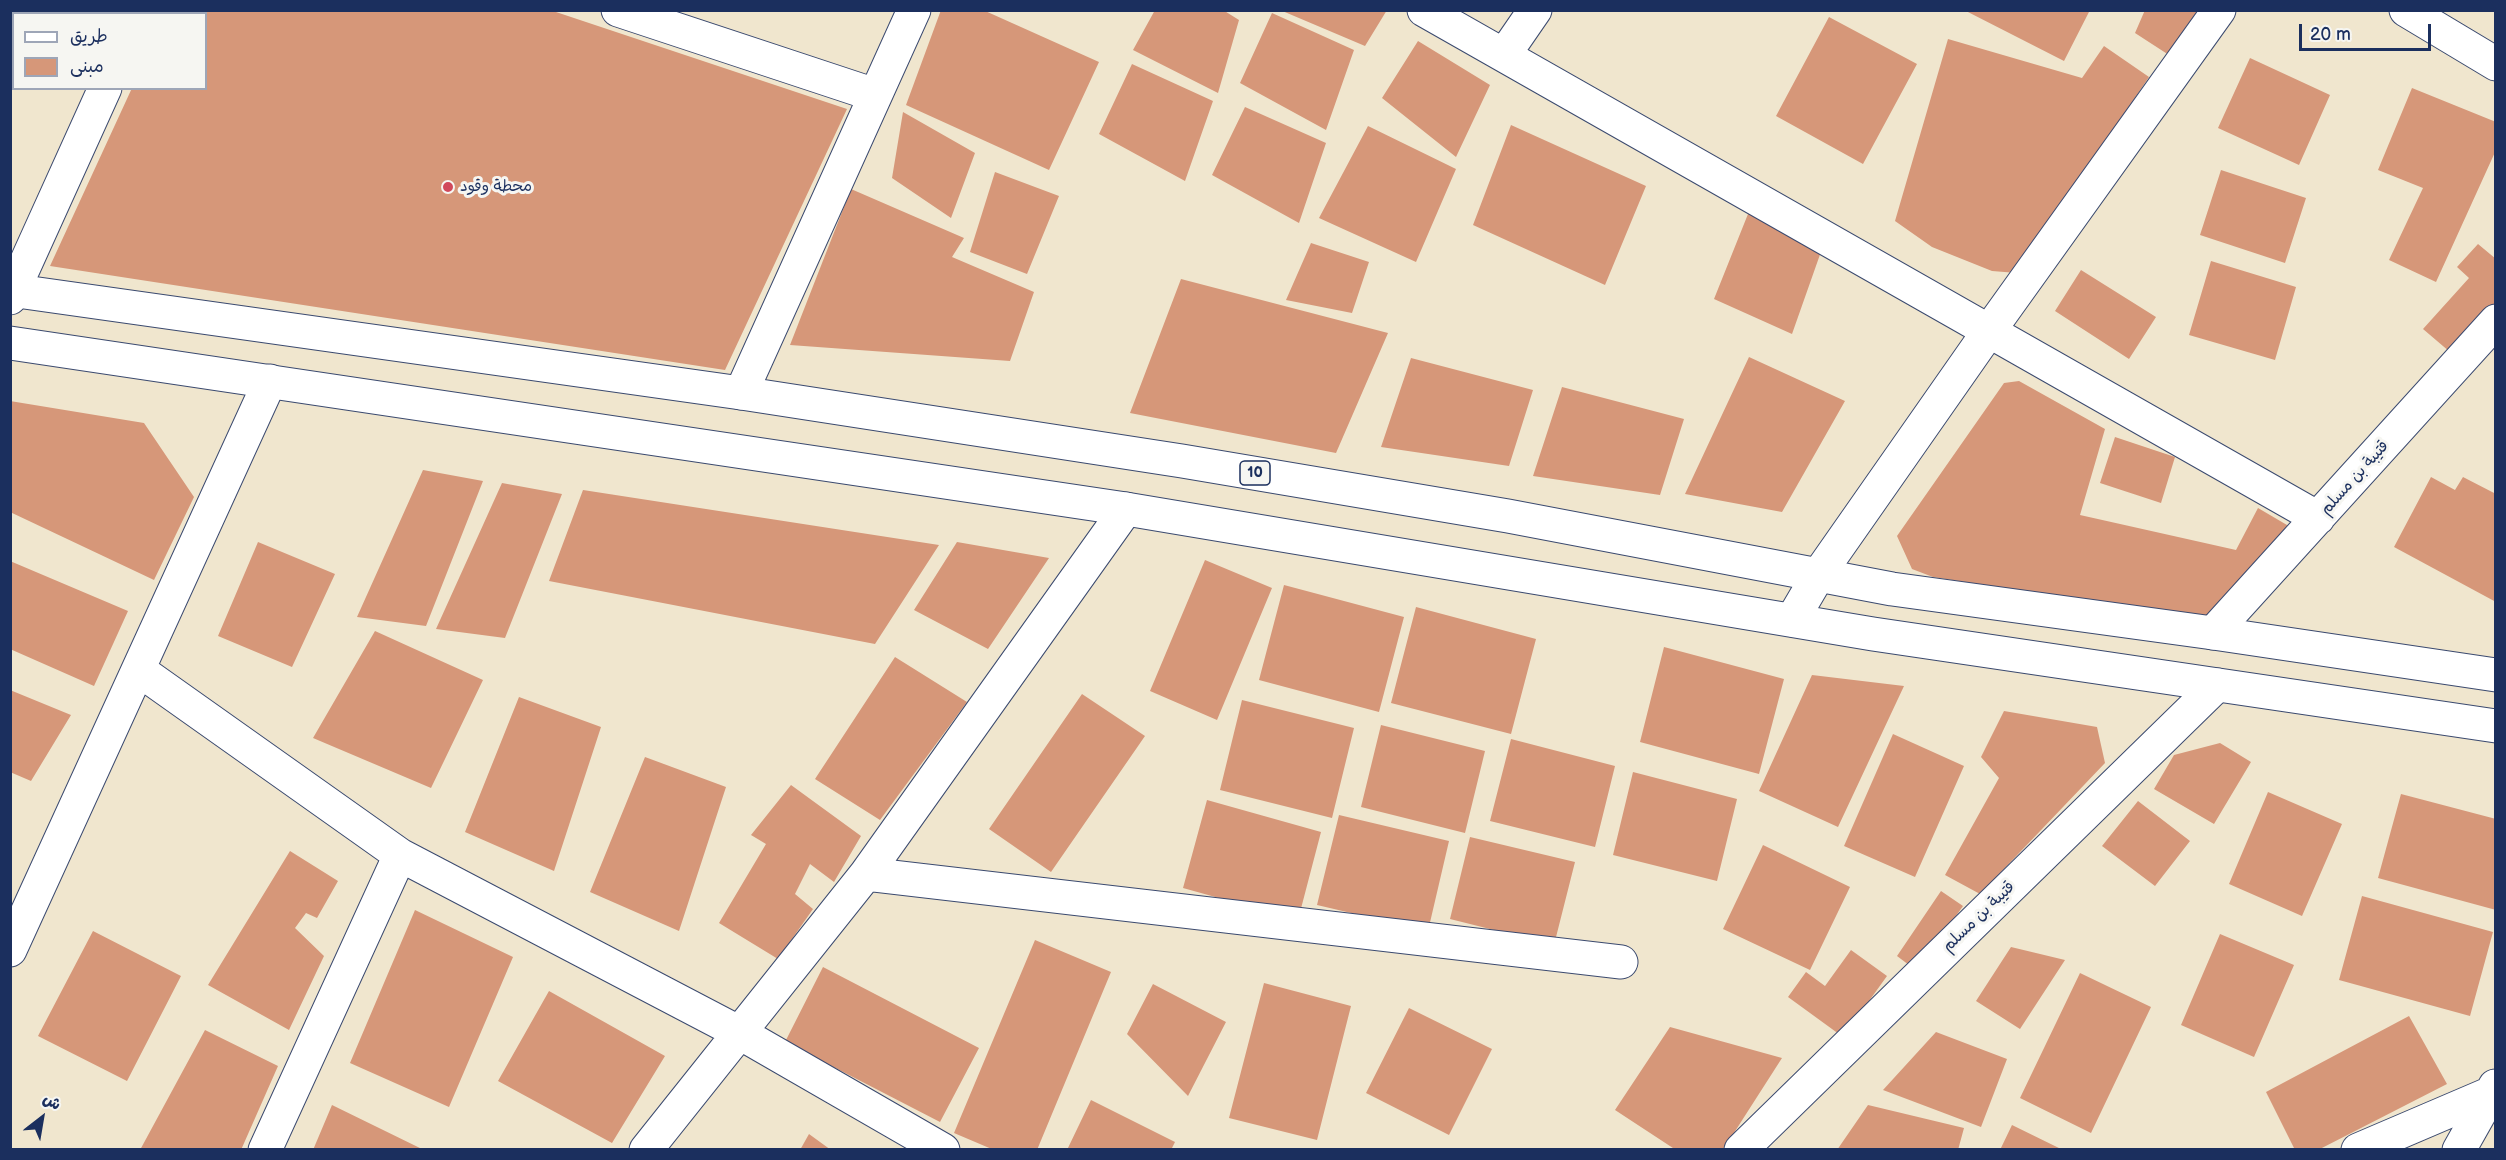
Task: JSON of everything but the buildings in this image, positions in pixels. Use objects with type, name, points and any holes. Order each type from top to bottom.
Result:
[{"type":"main road","points":[[618,10],[875,95]]},
{"type":"main road","points":[[741,393],[914,10]]},
{"type":"main road","points":[[1424,10],[2318,518]]},
{"type":"main road","points":[[1504,56],[1535,10]]},
{"type":"main road","points":[[1792,620],[1819,574],[1989,331],[2219,10]]},
{"type":"main road","points":[[2406,10],[2496,64]]},
{"type":"main road","points":[[12,293],[104,90]]},
{"type":"main road","name":"10","points":[[12,293],[741,393],[1509,516],[1819,574],[1892,590],[2213,633],[2496,675]]},
{"type":"main road","name":"قتيبة بن مسلم","points":[[2213,633],[2496,321]]},
{"type":"main road","points":[[10,343],[1126,509],[1792,620],[2496,726]]},
{"type":"main road","points":[[10,950],[270,381]]},
{"type":"main road","points":[[646,1149],[866,874],[1126,509]]},
{"type":"main road","points":[[139,670],[400,855],[740,1033],[943,1149]]},
{"type":"main road","name":"قتيبة بن مسلم","points":[[1741,1149],[2217,685]]},
{"type":"main road","points":[[265,1149],[400,855]]},
{"type":"main road","points":[[866,874],[1621,962]]},
{"type":"main road","points":[[2358,1149],[2494,1090]]},
{"type":"main road","points":[[2459,1149],[2494,1090]]},
{"type":"place","name":"محطة وقود","points":[[448,187]]}]
